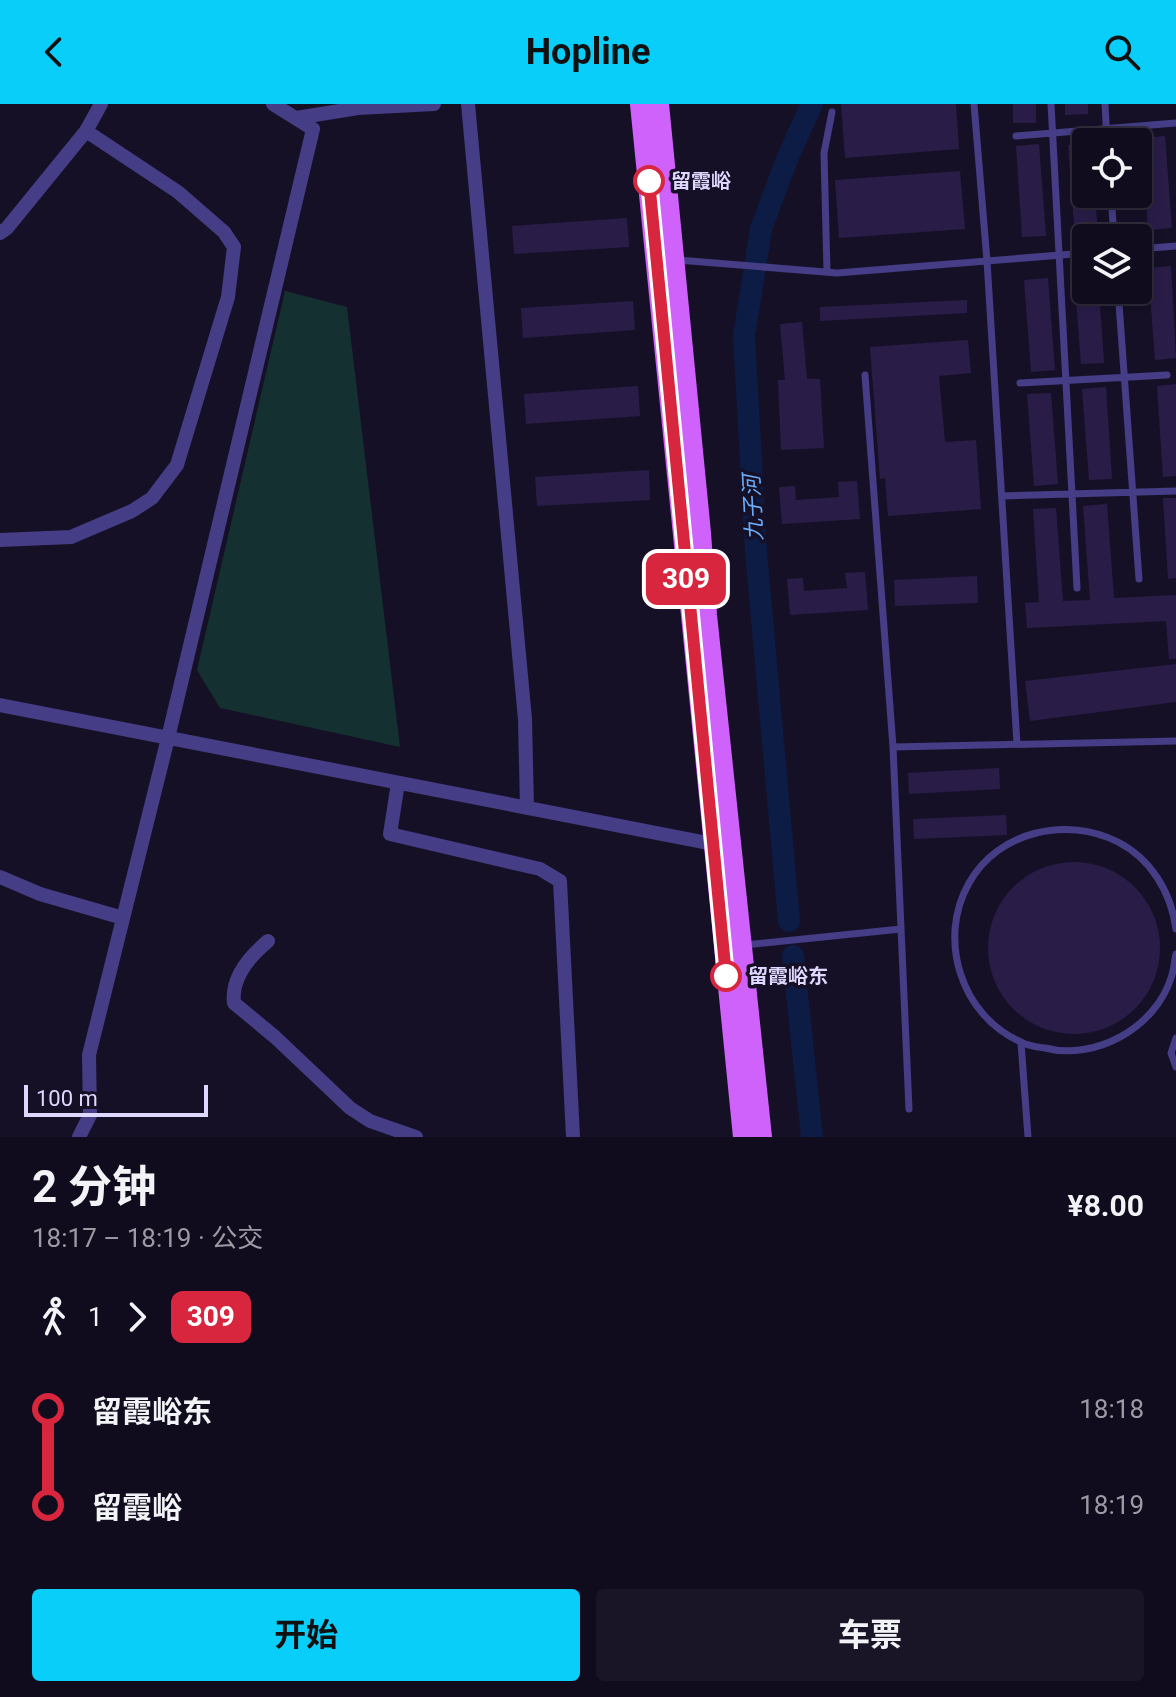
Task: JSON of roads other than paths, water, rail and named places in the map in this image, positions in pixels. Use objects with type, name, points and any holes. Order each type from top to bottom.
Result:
[{"type":"main road","points":[[640,104],[743,1137]]},
{"type":"main road","points":[[659,104],[707,615],[762,1137]]},
{"type":"street","points":[[0,233],[86,131],[101,104]]},
{"type":"street","points":[[79,1137],[90,1115],[89,1055],[313,129],[273,104]]},
{"type":"street","points":[[296,118],[358,108],[434,104]]},
{"type":"street","points":[[468,104],[484,260],[488,351],[525,719],[527,808]]},
{"type":"street","points":[[0,540],[71,537],[132,511],[152,498],[177,465],[228,297],[234,247],[224,232],[178,192],[86,131]]},
{"type":"street","points":[[0,705],[713,844]]},
{"type":"street","points":[[398,783],[390,834],[540,869],[560,881],[573,1137]]},
{"type":"street","points":[[0,877],[40,894],[123,918]]},
{"type":"street","points":[[268,941],[251,956],[232,990],[234,1003],[350,1108],[379,1125],[416,1137]]},
{"type":"lane","points":[[974,104],[987,261],[1017,744]]},
{"type":"lane","points":[[1051,104],[1077,588]]},
{"type":"lane","points":[[1105,104],[1106,128],[1176,123]]},
{"type":"lane","points":[[827,272],[824,153],[832,112]]},
{"type":"lane","points":[[1016,136],[1072,131]]},
{"type":"lane","points":[[1152,248],[1176,246]]},
{"type":"lane","points":[[674,259],[827,272],[1072,254]]},
{"type":"lane","points":[[1119,304],[1139,579]]},
{"type":"lane","points":[[865,375],[893,747],[909,1109]]},
{"type":"lane","points":[[1020,383],[1167,375]]},
{"type":"lane","points":[[1002,496],[1176,491]]},
{"type":"lane","points":[[893,747],[1176,741]]},
{"type":"lane","points":[[1176,929],[1173,908],[1158,876],[1132,850],[1100,833],[1064,828],[1027,834],[994,853],[969,882],[956,917],[954,955],[966,991],[989,1022],[1021,1043],[1056,1051],[1092,1049],[1126,1035],[1153,1011],[1171,979],[1176,954]]},
{"type":"lane","points":[[743,945],[901,929]]},
{"type":"lane","points":[[1176,1038],[1171,1053],[1176,1067]]},
{"type":"lane","points":[[1021,1043],[1028,1137]]},
{"type":"waterway","name":"九子河","points":[[789,921],[756,552],[744,336],[761,229],[812,104]]},
{"type":"waterway","name":"九子河","points":[[793,956],[812,1137]]},
{"type":"place","name":"留霞峪","points":[[649,181]]},
{"type":"place","name":"留霞峪东","points":[[726,976]]}]
